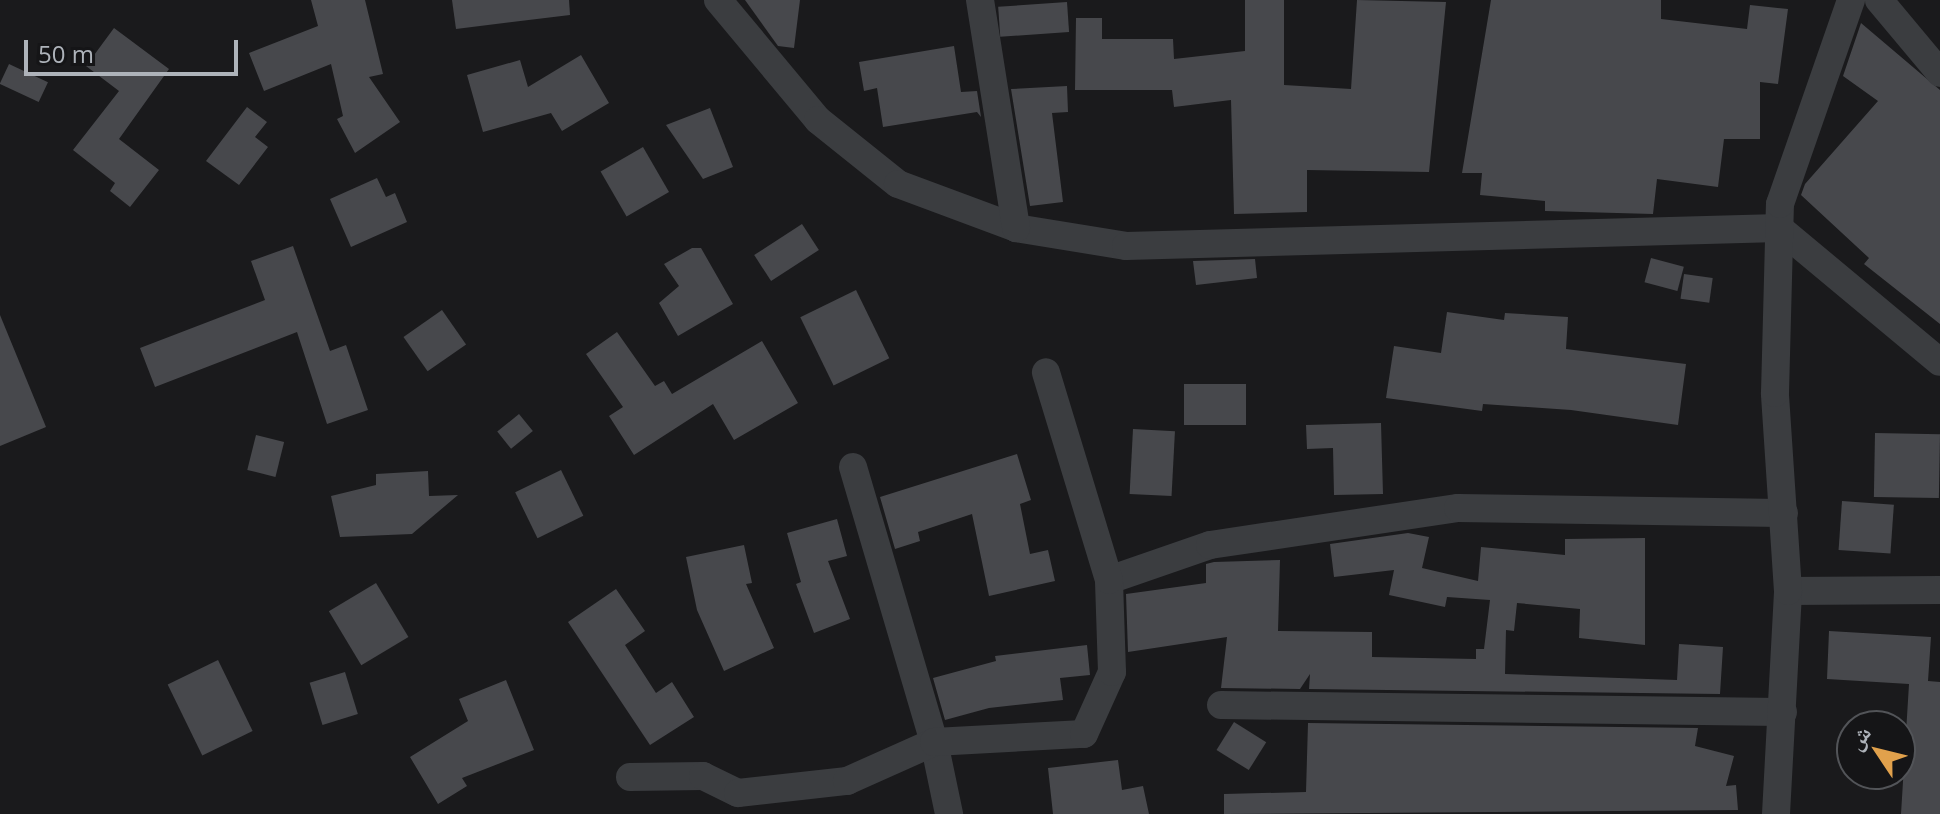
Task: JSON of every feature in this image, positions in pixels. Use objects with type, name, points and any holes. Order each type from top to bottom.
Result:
[{"type":"street","points":[[718,0],[818,120],[898,184],[1016,228],[1126,246],[1779,228],[1940,362]]},
{"type":"street","points":[[980,0],[1016,228]]},
{"type":"street","points":[[1776,814],[1788,591],[1775,393],[1780,204],[1851,0]]},
{"type":"street","points":[[1879,0],[1940,73]]},
{"type":"street","points":[[630,777],[703,776],[738,793],[847,781],[934,742],[1084,734],[1112,672],[1109,580],[1046,372]]},
{"type":"street","points":[[853,467],[934,742],[949,814]]},
{"type":"street","points":[[1109,580],[1210,545],[1458,508],[1784,513]]},
{"type":"street","points":[[1788,591],[1940,590]]},
{"type":"street","points":[[1221,705],[1783,712]]},
{"type":"building","points":[[311,0],[365,0],[383,74],[369,77],[400,122],[355,153],[337,119],[343,116],[331,64],[264,91],[249,53],[318,26]]},
{"type":"building","points":[[452,0],[569,0],[570,15],[456,29]]},
{"type":"building","points":[[745,0],[800,0],[794,48],[778,46]]},
{"type":"building","points":[[1245,0],[1284,0],[1284,85],[1351,89],[1357,0],[1446,2],[1429,172],[1307,170],[1307,212],[1234,214],[1231,100],[1174,107],[1172,90],[1075,90],[1076,18],[1102,18],[1102,39],[1173,39],[1174,59],[1245,51]]},
{"type":"building","points":[[1491,0],[1661,0],[1661,19],[1747,29],[1750,5],[1788,9],[1778,84],[1760,82],[1760,139],[1724,139],[1718,187],[1657,179],[1653,214],[1545,211],[1545,201],[1480,195],[1482,173],[1462,173]]},
{"type":"building","points":[[1067,2],[1069,32],[1000,37],[998,7]]},
{"type":"building","points":[[1861,23],[1940,90],[1940,324],[1864,264],[1869,258],[1801,195],[1805,184],[1878,101],[1843,76]]},
{"type":"building","points":[[114,28],[169,69],[119,139],[159,170],[130,207],[110,191],[115,183],[73,150],[119,91],[86,66]]},
{"type":"building","points":[[954,46],[961,92],[977,91],[981,117],[977,112],[883,127],[877,88],[864,91],[859,62]]},
{"type":"building","points":[[581,55],[609,103],[562,131],[551,113],[483,132],[467,75],[520,60],[528,87]]},
{"type":"building","points":[[9,64],[48,82],[39,102],[0,84]]},
{"type":"building","points":[[1067,86],[1068,112],[1052,113],[1063,202],[1030,206],[1011,89]]},
{"type":"building","points":[[247,107],[267,122],[255,137],[268,147],[239,185],[206,161]]},
{"type":"building","points":[[710,108],[733,167],[703,179],[666,125]]},
{"type":"building","points":[[643,147],[669,192],[627,217],[601,172]]},
{"type":"building","points":[[377,178],[386,197],[395,193],[407,222],[351,247],[330,199]]},
{"type":"building","points":[[802,224],[819,250],[771,281],[754,255]]},
{"type":"building","points":[[293,246],[330,351],[346,345],[368,410],[327,424],[297,332],[155,387],[140,348],[265,300],[251,261]]},
{"type":"building","points":[[692,248],[701,248],[733,304],[678,336],[659,303],[679,286],[664,264]]},
{"type":"building","points":[[1651,258],[1684,267],[1677,291],[1645,282]]},
{"type":"building","points":[[1255,259],[1257,278],[1196,285],[1193,261]]},
{"type":"building","points":[[1684,274],[1713,278],[1709,303],[1681,299]]},
{"type":"building","points":[[856,290],[889,358],[834,385],[800,317]]},
{"type":"building","points":[[442,310],[466,344],[428,371],[403,337]]},
{"type":"building","points":[[1447,312],[1504,320],[1505,313],[1568,317],[1566,349],[1686,364],[1678,425],[1571,410],[1483,404],[1482,411],[1386,398],[1394,346],[1441,353]]},
{"type":"building","points":[[0,315],[46,427],[0,446]]},
{"type":"building","points":[[617,332],[655,386],[664,381],[672,394],[762,341],[798,403],[734,440],[713,404],[634,455],[609,416],[623,407],[586,354]]},
{"type":"building","points":[[1184,384],[1246,384],[1246,425],[1184,425]]},
{"type":"building","points":[[519,414],[533,431],[511,449],[497,432]]},
{"type":"building","points":[[1381,423],[1383,494],[1334,495],[1333,448],[1307,449],[1306,425]]},
{"type":"building","points":[[1133,429],[1175,431],[1172,496],[1130,494]]},
{"type":"building","points":[[1875,433],[1940,434],[1939,498],[1874,497]]},
{"type":"building","points":[[256,435],[284,442],[275,477],[247,470]]},
{"type":"building","points":[[1017,454],[1031,500],[1020,504],[1030,554],[1048,550],[1055,581],[989,596],[972,514],[918,532],[920,541],[895,549],[880,497]]},
{"type":"building","points":[[561,470],[583,516],[538,538],[515,492]]},
{"type":"building","points":[[428,471],[429,496],[458,495],[412,534],[340,537],[331,496],[376,485],[376,474]]},
{"type":"building","points":[[1842,501],[1894,505],[1890,554],[1839,550]]},
{"type":"building","points":[[837,519],[847,556],[828,561],[850,619],[814,633],[796,584],[801,582],[787,533]]},
{"type":"building","points":[[1408,533],[1429,537],[1422,568],[1478,581],[1481,547],[1565,555],[1565,539],[1645,538],[1645,645],[1579,638],[1580,609],[1517,603],[1514,631],[1506,630],[1505,674],[1677,680],[1679,644],[1723,647],[1720,694],[1309,689],[1310,674],[1300,689],[1221,688],[1227,637],[1128,652],[1126,594],[1206,583],[1206,564],[1214,562],[1280,560],[1278,631],[1372,632],[1372,657],[1476,659],[1476,649],[1484,649],[1490,600],[1447,597],[1445,607],[1389,595],[1394,570],[1334,577],[1330,544]]},
{"type":"building","points":[[744,545],[752,583],[746,584],[774,648],[724,671],[697,610],[686,557]]},
{"type":"building","points":[[376,583],[408,637],[361,665],[329,611]]},
{"type":"building","points":[[616,589],[645,631],[625,645],[656,693],[672,682],[694,717],[650,745],[568,622]]},
{"type":"building","points":[[1829,631],[1931,637],[1928,681],[1940,682],[1940,814],[1901,814],[1902,790],[1916,790],[1916,710],[1907,710],[1909,684],[1827,679]]},
{"type":"building","points":[[1087,645],[1090,675],[1060,678],[1063,700],[989,708],[945,720],[933,678],[996,661],[995,656]]},
{"type":"building","points":[[218,660],[253,731],[202,756],[168,685]]},
{"type":"building","points":[[345,672],[358,714],[322,725],[310,683]]},
{"type":"building","points":[[506,680],[534,750],[462,778],[467,786],[438,804],[410,757],[468,721],[459,699]]},
{"type":"building","points":[[1234,722],[1266,742],[1249,770],[1217,750]]},
{"type":"building","points":[[1308,723],[1698,728],[1695,746],[1734,756],[1726,786],[1736,785],[1738,810],[1224,814],[1224,794],[1306,792]]},
{"type":"building","points":[[1118,760],[1122,790],[1143,786],[1149,814],[1053,814],[1048,768]]}]
